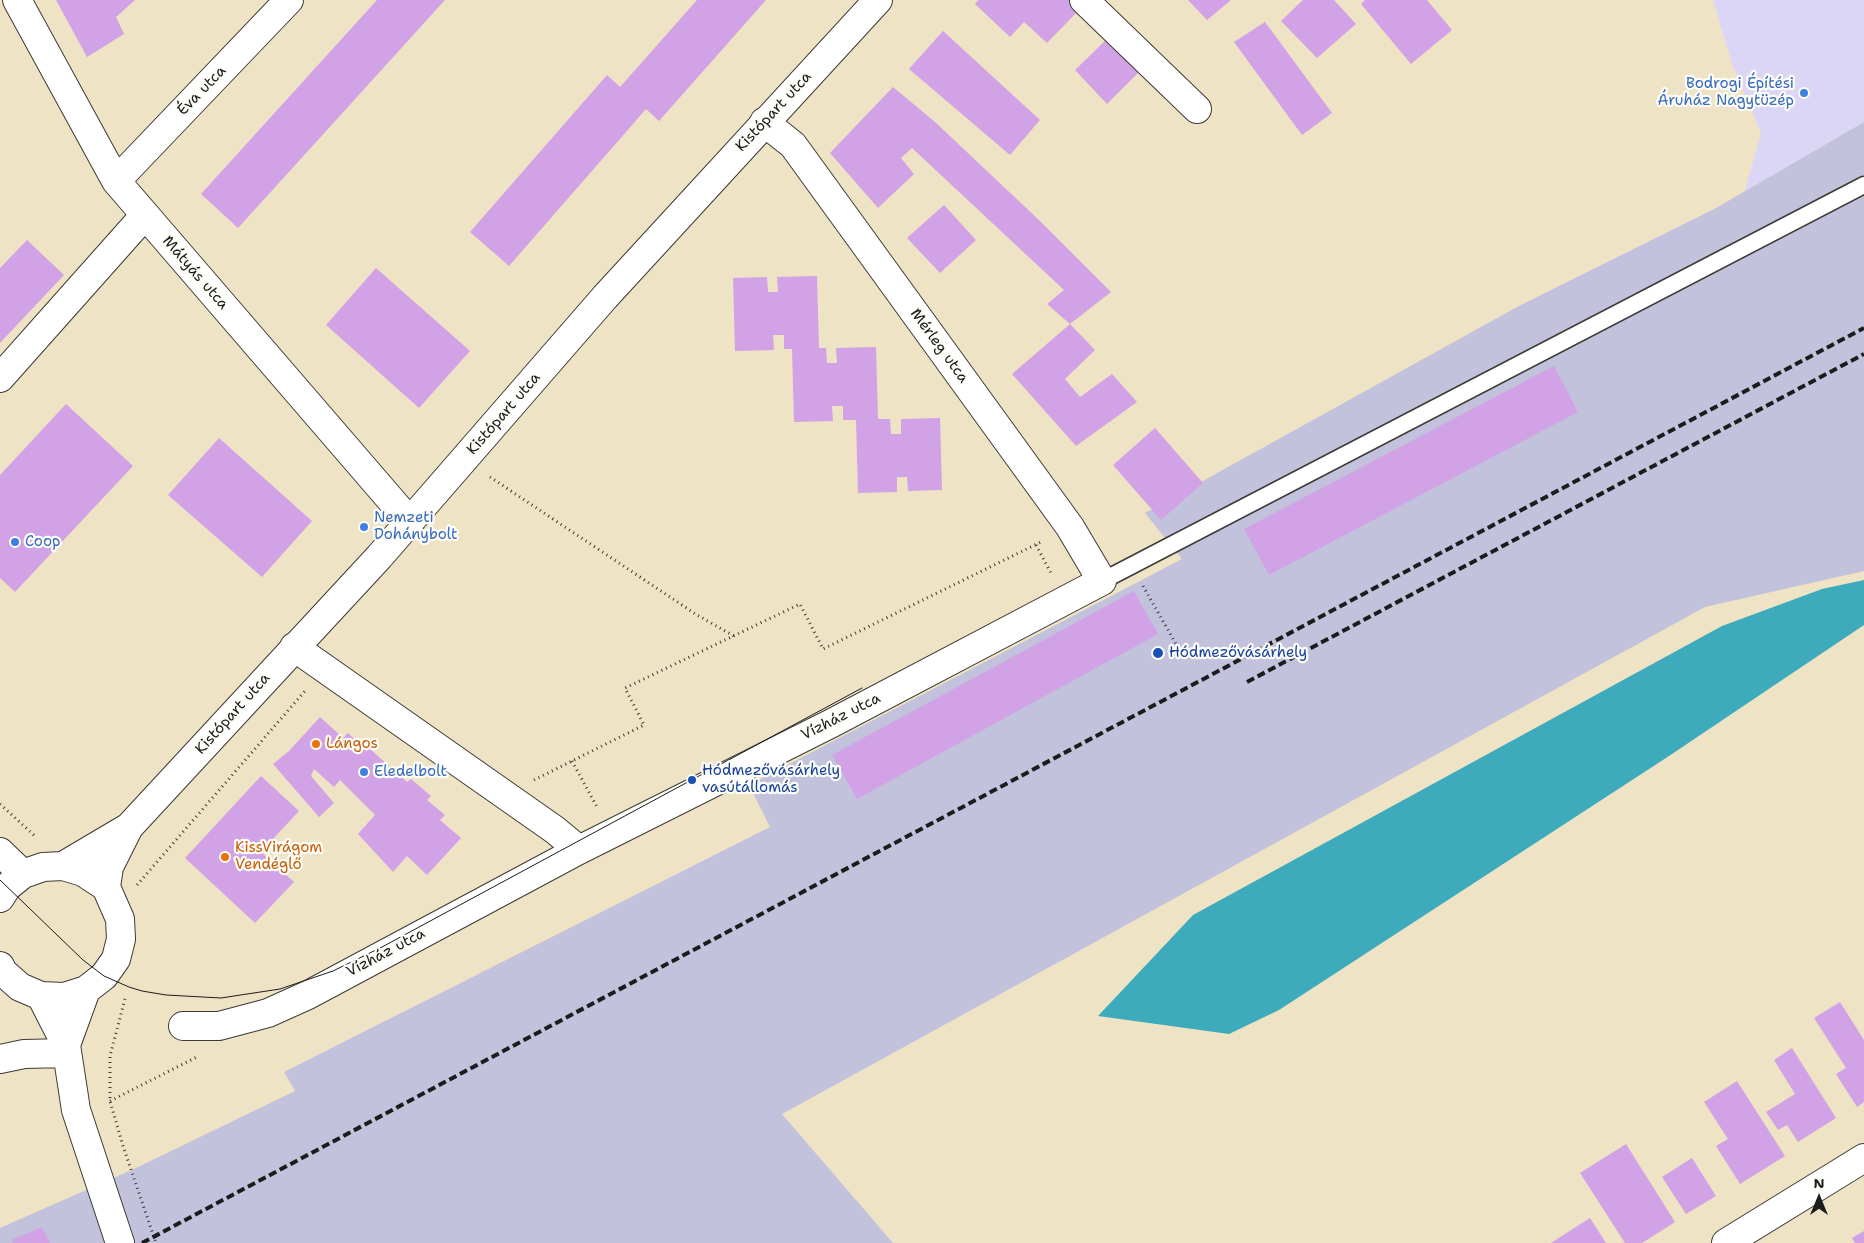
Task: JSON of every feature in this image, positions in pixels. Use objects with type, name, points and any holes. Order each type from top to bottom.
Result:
[{"type":"street","name":"Mátyás utca","points":[[16,0],[116,181],[410,522]]},
{"type":"street","name":"Éva utca","points":[[116,181],[289,0]]},
{"type":"street","name":"Kistópart utca","points":[[119,889],[109,867],[129,827],[379,557],[605,297],[878,0]]},
{"type":"street","points":[[1084,0],[1197,109]]},
{"type":"street","name":"Mérleg utca","points":[[764,122],[793,145],[1070,527],[1102,581]]},
{"type":"street","points":[[0,378],[145,215]]},
{"type":"street","name":"Vízház utca","points":[[183,1026],[219,1026],[268,1013],[308,995],[579,850],[832,723],[1102,581]]},
{"type":"street","points":[[294,647],[556,830],[579,850]]},
{"type":"street","name":"Kistópart utca","points":[[63,866],[129,827]]},
{"type":"street","points":[[0,852],[23,874]]},
{"type":"street","points":[[0,898],[7,887],[23,874],[43,867],[63,866],[83,872],[119,889],[121,939],[116,959],[104,976],[86,990],[64,997],[41,996],[20,987],[3,972],[0,966]]},
{"type":"street","points":[[67,1049],[86,990]]},
{"type":"street","points":[[41,996],[67,1049],[76,1110],[120,1243]]},
{"type":"street","points":[[0,1059],[67,1049]]},
{"type":"street","points":[[1726,1243],[1864,1158]]},
{"type":"lane","points":[[1102,581],[1864,185]]},
{"type":"path","points":[[464,460],[697,615],[734,636]]},
{"type":"path","points":[[504,794],[644,725],[625,688],[800,604],[823,649],[1070,527]]},
{"type":"path","points":[[1036,545],[1051,573],[1046,576]]},
{"type":"path","points":[[119,889],[324,669]]},
{"type":"path","points":[[0,804],[34,836]]},
{"type":"path","points":[[120,1017],[110,1056],[110,1101],[123,1146],[156,1243]]},
{"type":"shaded area","name":"Bodrogi Építési Áruház Nagytüzép","points":[[1713,0],[1864,0],[1864,122],[1745,191],[1761,133],[1732,64]]},
{"type":"shaded area","points":[[1864,122],[1864,571],[1705,607],[782,1114],[893,1243],[0,1243],[0,1228],[136,1168],[295,1091],[284,1072],[770,827],[749,785],[1182,559],[1145,513],[1517,307],[1716,208]]},
{"type":"water","points":[[1864,580],[1864,625],[1669,756],[1279,1010],[1229,1034],[1098,1016],[1193,915],[1722,626],[1822,589]]},
{"type":"building","points":[[56,0],[135,0],[116,17],[124,34],[87,57]]},
{"type":"building","points":[[377,0],[445,0],[238,228],[201,194]]},
{"type":"building","points":[[697,0],[766,0],[659,121],[646,109],[509,266],[470,232],[607,75],[620,87]]},
{"type":"building","points":[[978,0],[1071,0],[1080,9],[1047,43],[1024,22],[1010,37],[975,4]]},
{"type":"building","points":[[1188,0],[1231,0],[1207,20]]},
{"type":"building","points":[[1303,0],[1334,0],[1356,24],[1317,58],[1281,21]]},
{"type":"building","points":[[1365,0],[1427,0],[1452,30],[1411,64],[1361,4]]},
{"type":"building","points":[[1265,22],[1332,113],[1302,135],[1234,42]]},
{"type":"building","points":[[943,31],[1040,120],[1010,155],[909,69]]},
{"type":"building","points":[[1109,37],[1141,70],[1107,104],[1075,70]]},
{"type":"building","points":[[893,87],[935,122],[1040,221],[1111,292],[1070,324],[1047,304],[1064,290],[912,148],[901,158],[914,174],[878,208],[830,153]]},
{"type":"building","points":[[944,205],[976,240],[940,273],[907,238]]},
{"type":"building","points":[[27,240],[64,275],[0,343],[0,268]]},
{"type":"building","points":[[376,268],[470,351],[419,408],[326,325]]},
{"type":"building","points":[[817,276],[819,348],[826,348],[827,363],[837,363],[836,348],[876,347],[878,419],[890,419],[891,434],[901,434],[901,419],[940,418],[942,490],[908,491],[907,477],[897,477],[897,492],[858,493],[856,420],[843,420],[843,406],[832,406],[833,421],[794,422],[792,349],[784,349],[784,335],[773,335],[774,350],[735,351],[733,278],[767,277],[768,292],[778,292],[777,277]]},
{"type":"building","points":[[1070,324],[1095,350],[1065,379],[1080,397],[1112,374],[1137,402],[1076,446],[1012,374]]},
{"type":"building","points":[[1554,366],[1578,412],[1269,575],[1244,529]]},
{"type":"building","points":[[66,404],[133,466],[15,592],[0,578],[0,475]]},
{"type":"building","points":[[1155,428],[1203,483],[1161,520],[1113,465]]},
{"type":"building","points":[[219,438],[312,521],[262,577],[168,495]]},
{"type":"building","points":[[1134,591],[1158,634],[857,799],[832,755]]},
{"type":"building","points":[[320,717],[343,738],[348,733],[367,751],[369,748],[407,782],[411,779],[431,796],[427,800],[445,815],[440,820],[461,838],[427,875],[407,856],[393,872],[358,834],[375,815],[340,780],[334,787],[314,769],[311,776],[334,803],[319,817],[273,764],[289,751]]},
{"type":"building","points":[[261,776],[299,811],[261,852],[294,882],[255,923],[185,858]]},
{"type":"building","points":[[1840,1002],[1864,1040],[1864,1102],[1857,1107],[1836,1074],[1846,1068],[1814,1018]]},
{"type":"building","points":[[1792,1048],[1836,1118],[1798,1142],[1787,1125],[1778,1130],[1766,1112],[1795,1094],[1774,1060]]},
{"type":"building","points":[[1737,1081],[1785,1156],[1740,1184],[1716,1146],[1728,1139],[1704,1102]]},
{"type":"building","points":[[1626,1144],[1675,1222],[1642,1243],[1625,1243],[1580,1173]]},
{"type":"building","points":[[1692,1158],[1716,1196],[1686,1214],[1662,1177]]},
{"type":"building","points":[[1590,1218],[1606,1243],[1551,1243]]},
{"type":"building","points":[[42,1227],[50,1243],[13,1243],[12,1240]]},
{"type":"building","points":[[1864,1231],[1864,1243],[1855,1243],[1852,1238]]},
{"type":"tram line","points":[[0,880],[83,960],[104,976],[129,987],[166,995],[221,998],[280,989],[333,971],[382,947],[862,688]]},
{"type":"railway","points":[[142,1243],[1864,328]]},
{"type":"railway","points":[[1247,682],[1864,354]]},
{"type":"place","name":"Bodrogi Építési Áruház Nagytüzép","points":[[1804,93]]},
{"type":"place","name":"Nemzeti Dohánybolt","points":[[364,527]]},
{"type":"place","name":"Coop","points":[[15,542]]},
{"type":"place","name":"Hódmezővásárhely","points":[[1158,653]]},
{"type":"place","name":"Lángos","points":[[316,744]]},
{"type":"place","name":"Eledelbolt","points":[[364,772]]},
{"type":"place","name":"Hódmezővásárhely vasútállomás","points":[[692,780]]},
{"type":"place","name":"KissVirágom Vendéglő","points":[[225,857]]}]
